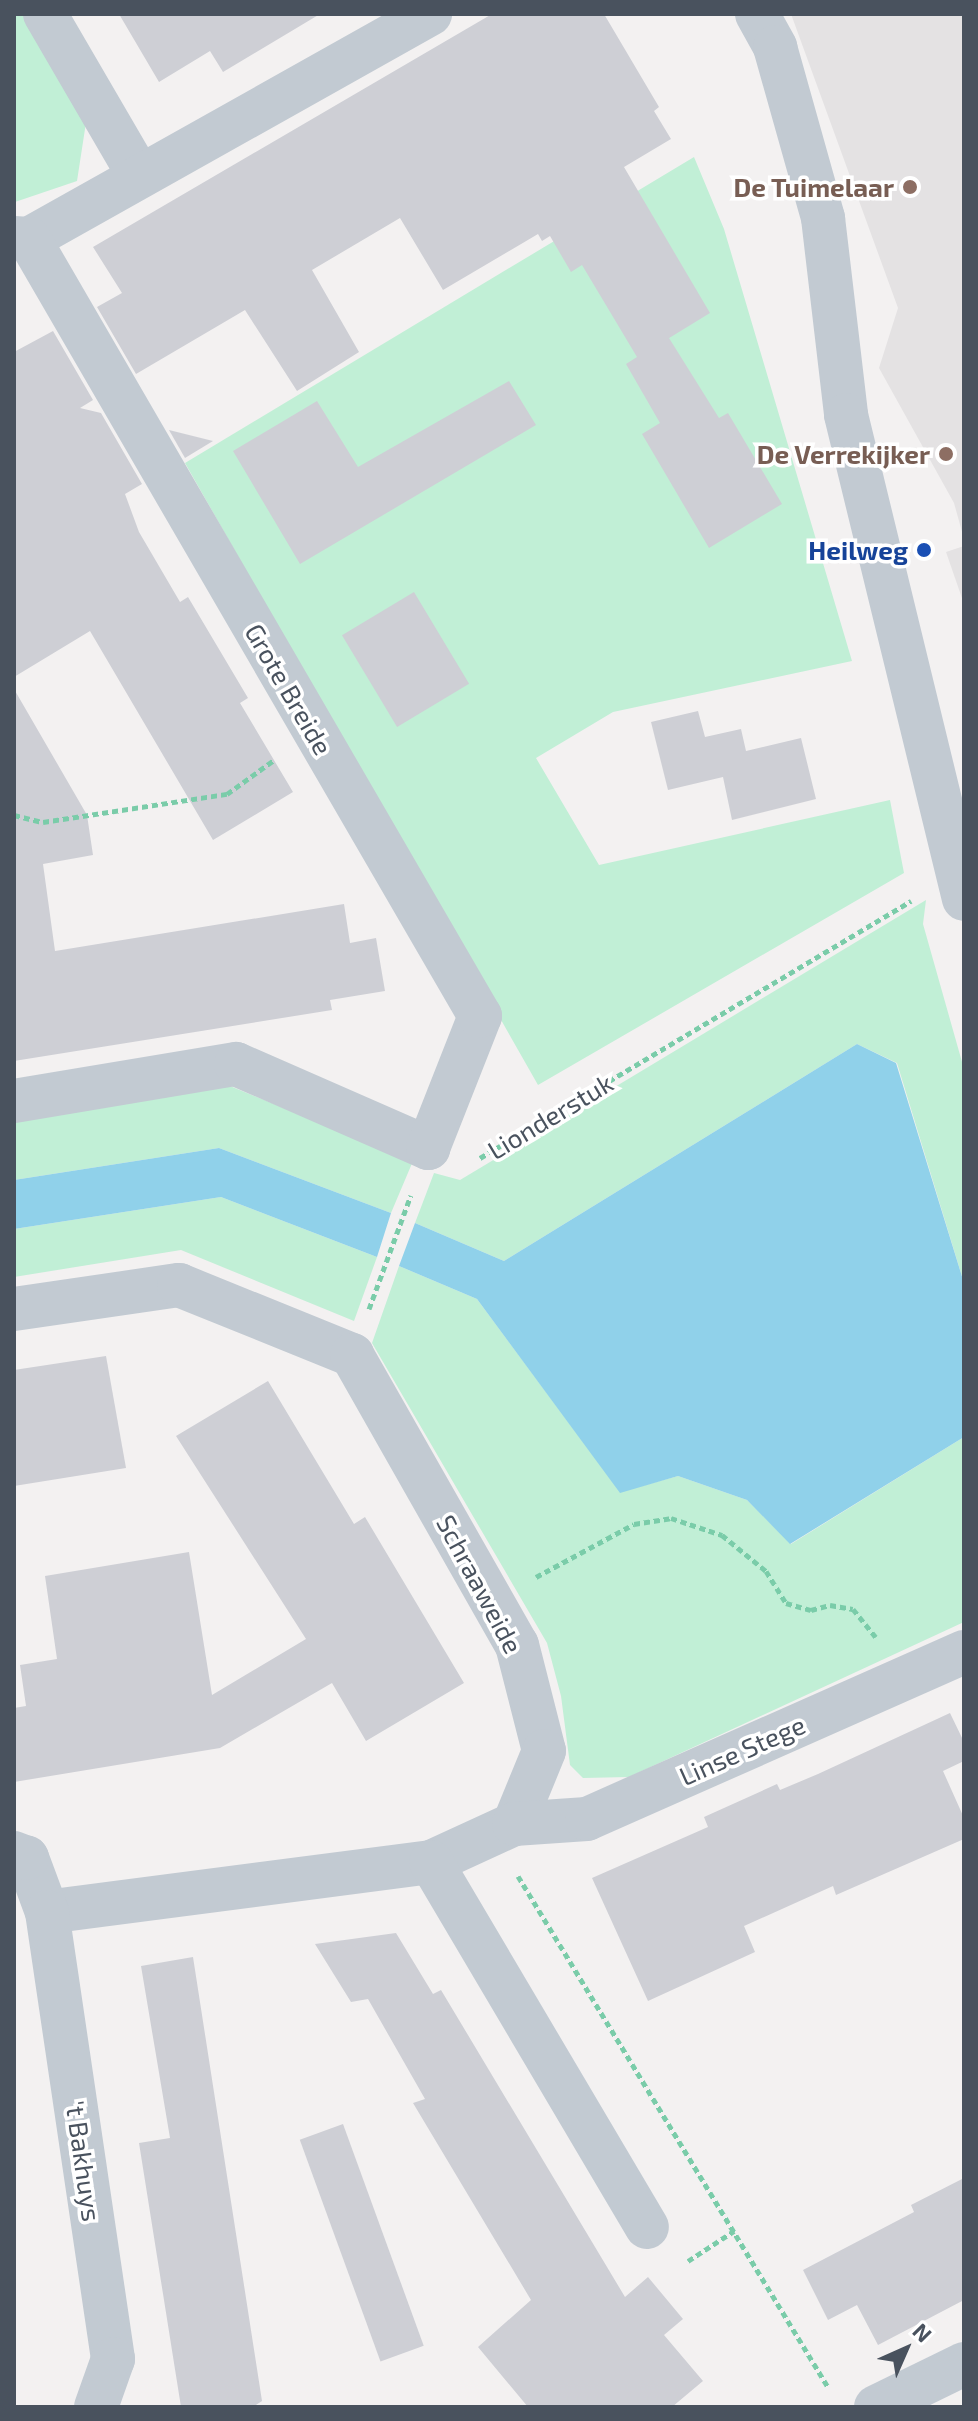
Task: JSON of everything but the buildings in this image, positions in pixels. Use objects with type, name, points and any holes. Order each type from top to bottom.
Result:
[{"type":"street","points":[[45,14],[138,174]]},
{"type":"street","name":"Grote Breide","points":[[428,1148],[480,1016],[21,238],[430,14]]},
{"type":"street","points":[[757,14],[775,47],[823,218],[846,415],[962,881]]},
{"type":"street","points":[[14,1101],[236,1064],[428,1148]]},
{"type":"street","points":[[14,1309],[179,1285],[352,1355]]},
{"type":"street","name":"Schraaweide","points":[[352,1355],[517,1645],[544,1751],[503,1829]]},
{"type":"street","name":"Linse Stege","points":[[503,1829],[587,1819],[964,1652]]},
{"type":"street","points":[[14,1853],[27,1858],[47,1912],[431,1862],[503,1829]]},
{"type":"street","points":[[431,1862],[647,2227]]},
{"type":"street","name":"'t Bakhuys","points":[[47,1912],[113,2359],[96,2407]]},
{"type":"street","points":[[876,2407],[964,2364]]},
{"type":"path","points":[[14,815],[43,822],[227,794],[314,732]]},
{"type":"path","name":"Lionderstuk","points":[[428,1148],[471,1163],[962,881]]},
{"type":"path","points":[[352,1355],[428,1148]]},
{"type":"path","points":[[493,1600],[634,1524],[671,1518],[722,1535],[766,1571],[786,1603],[811,1610],[830,1605],[853,1609],[882,1648]]},
{"type":"path","points":[[503,1829],[832,2393]]},
{"type":"shaded area","name":"De Tuimelaar","points":[[791,14],[964,14],[964,539],[954,503],[879,368],[898,308]]},
{"type":"shaded area","points":[[964,546],[964,604],[946,552]]},
{"type":"green space","points":[[14,14],[25,14],[87,116],[77,181],[15,202]]},
{"type":"green space","points":[[694,157],[724,229],[852,661],[613,712],[536,758],[599,865],[890,800],[904,873],[538,1085],[185,463]]},
{"type":"green space","points":[[926,900],[923,924],[964,1069],[964,1283],[897,1063],[857,1044],[504,1261],[415,1223],[434,1173],[460,1180]]},
{"type":"green space","points":[[230,1086],[413,1161],[391,1213],[219,1148],[14,1180],[14,1121]]},
{"type":"green space","points":[[221,1197],[377,1257],[354,1321],[181,1250],[14,1277],[14,1229]]},
{"type":"green space","points":[[399,1266],[477,1299],[620,1492],[678,1476],[747,1500],[791,1544],[964,1437],[964,1622],[629,1777],[583,1778],[570,1765],[561,1696],[547,1643],[372,1343]]},
{"type":"water","points":[[857,1044],[896,1063],[964,1283],[964,1437],[790,1544],[747,1500],[678,1476],[620,1493],[477,1299],[399,1266],[415,1223],[504,1261]]},
{"type":"water","points":[[219,1148],[391,1213],[377,1257],[221,1197],[14,1229],[14,1180]]},
{"type":"place","name":"De Tuimelaar","points":[[910,187]]},
{"type":"place","name":"De Verrekijker","points":[[946,454]]},
{"type":"place","name":"Heilweg","points":[[924,550]]}]
